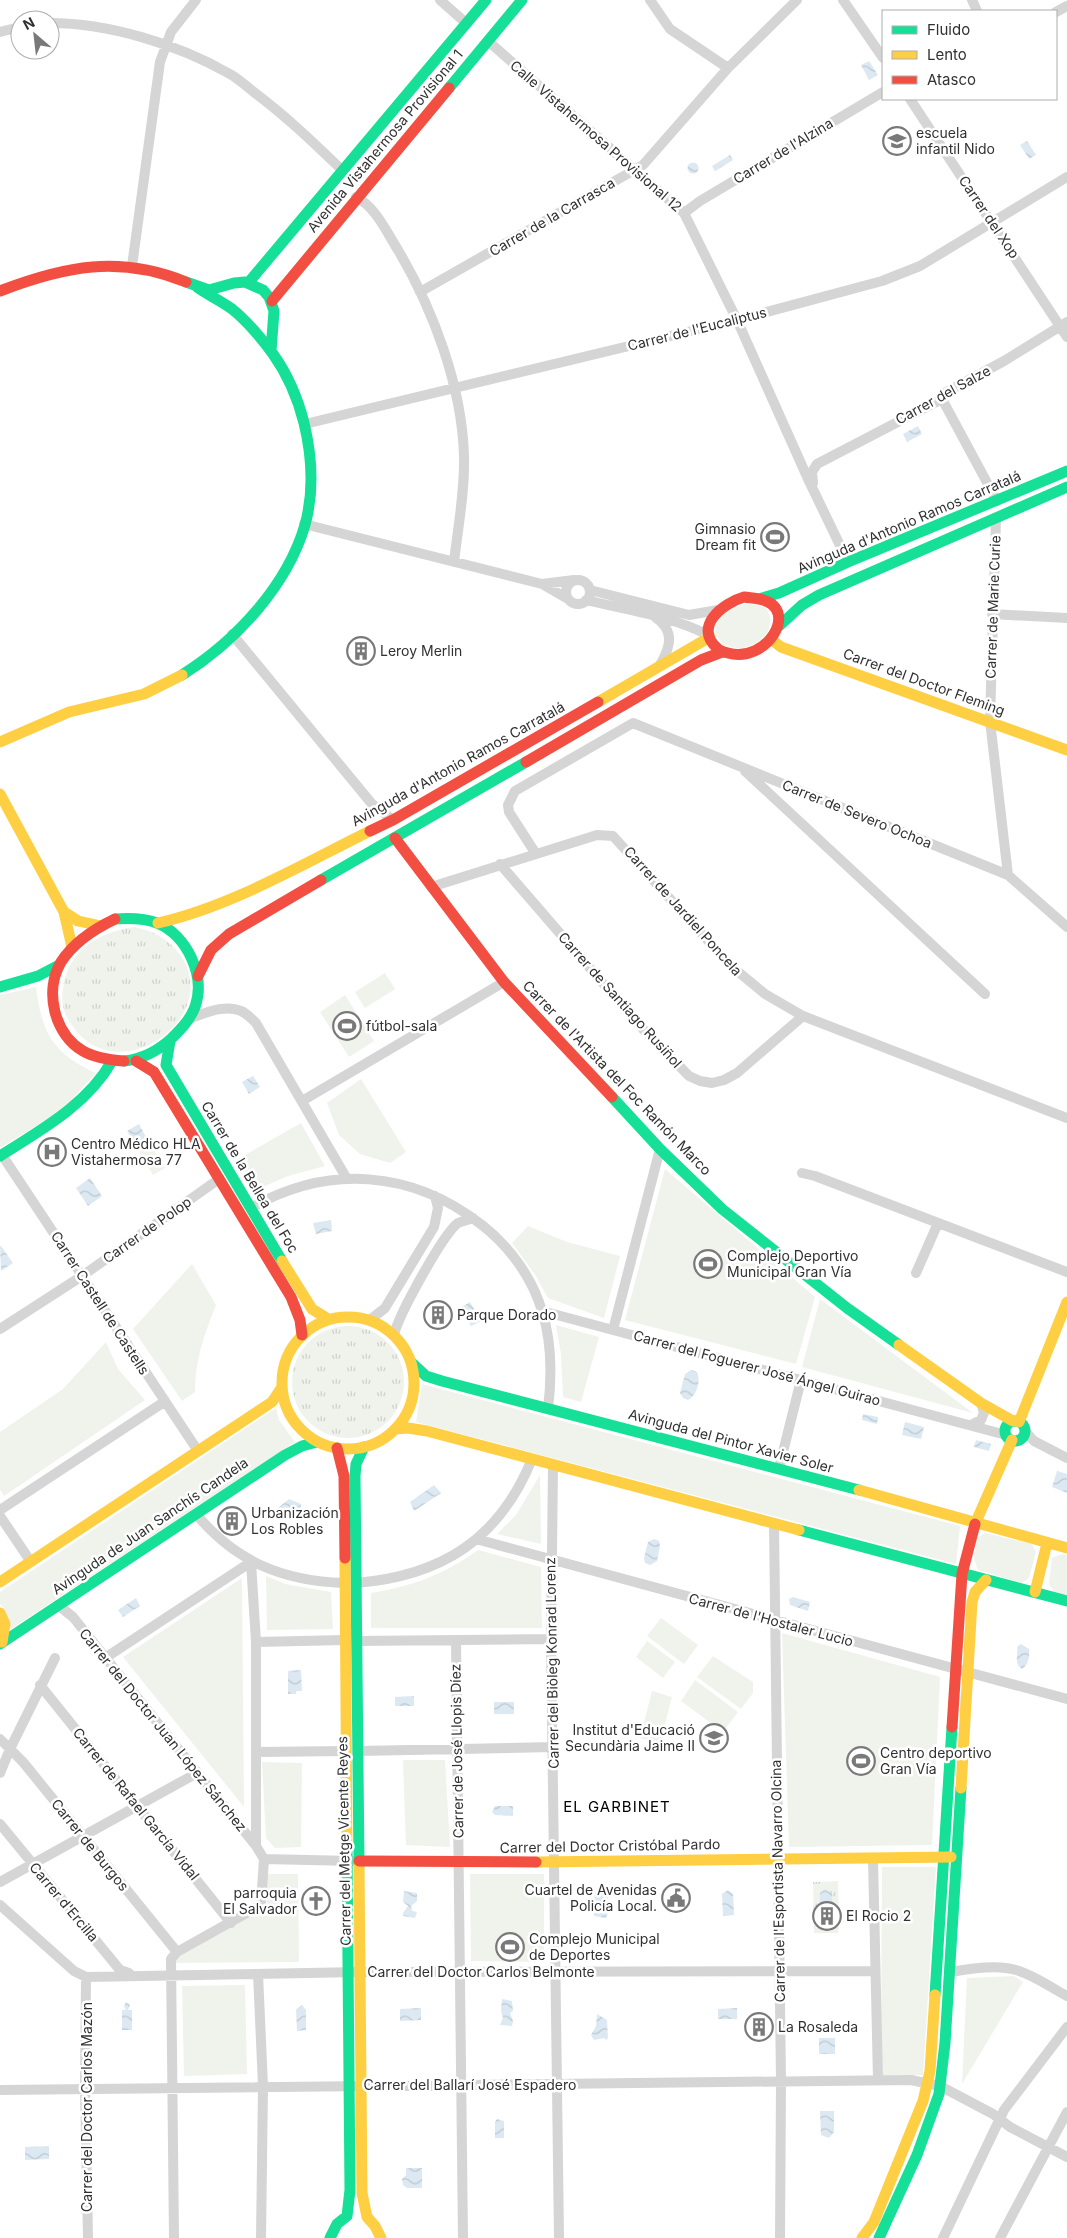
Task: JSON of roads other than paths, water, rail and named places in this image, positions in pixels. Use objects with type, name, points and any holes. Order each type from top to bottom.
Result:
[{"type":"street","points":[[132,266],[160,62],[171,32],[196,0]]},
{"type":"street","points":[[440,0],[466,23]]},
{"type":"street","name":"Avenida Vistahermosa Provisional 1","points":[[249,282],[486,0]]},
{"type":"street","name":"Avenida Vistahermosa Provisional 1","points":[[272,301],[356,197],[522,0]]},
{"type":"street","points":[[650,0],[670,28],[728,68]]},
{"type":"street","name":"Carrer de la Carrasca","points":[[420,292],[643,165],[728,68],[797,0]]},
{"type":"street","points":[[843,0],[882,57]]},
{"type":"street","points":[[60,23],[76,23],[108,29],[196,57],[229,73],[284,115],[343,172]]},
{"type":"street","name":"Calle Vistahermosa Provisional 12","points":[[488,41],[684,213],[737,320],[848,562]]},
{"type":"street","name":"Carrer de l'Alzina","points":[[684,213],[700,201],[882,93]]},
{"type":"street","name":"Carrer del Xop","points":[[911,100],[992,222],[1064,324],[1067,337]]},
{"type":"street","name":"Carrer de l'Eucaliptus","points":[[304,424],[794,306],[905,273],[1067,177]]},
{"type":"street","points":[[356,197],[370,208],[384,228],[420,292],[439,337],[453,388],[464,455],[463,485],[454,562]]},
{"type":"street","points":[[0,291],[33,277],[67,268],[93,266],[132,266],[160,272],[197,288],[225,305],[252,328],[271,351],[289,381],[304,424],[310,469],[304,524],[286,568],[267,598],[232,634],[192,668],[153,692],[70,712],[0,742]]},
{"type":"street","points":[[197,288],[213,290],[223,284],[249,282],[259,286],[272,301],[274,310],[269,341],[271,351]]},
{"type":"street","points":[[225,305],[220,295],[231,283]]},
{"type":"street","points":[[252,328],[263,333],[273,324]]},
{"type":"street","name":"Carrer del Salze","points":[[817,464],[942,400],[943,394],[1004,362],[1064,324]]},
{"type":"street","points":[[942,400],[997,500]]},
{"type":"street","points":[[798,454],[808,463],[817,464],[812,472],[813,487]]},
{"type":"street","name":"Avinguda d'Antonio Ramos Carratalá","points":[[762,598],[779,593],[848,562],[1067,471]]},
{"type":"street","points":[[588,595],[691,626],[710,637],[716,648],[722,652],[738,655],[749,653],[760,649],[772,640],[780,626],[810,599],[1067,487]]},
{"type":"street","name":"Carrer de Marie Curie","points":[[996,518],[990,721],[1008,875]]},
{"type":"street","points":[[304,524],[542,584],[579,604],[588,595]]},
{"type":"street","points":[[542,584],[574,580],[585,582],[588,595]]},
{"type":"street","points":[[568,599],[566,595],[567,586],[574,580]]},
{"type":"street","points":[[588,595],[689,615],[718,610],[735,599],[744,597],[762,598],[775,609],[780,626]]},
{"type":"street","points":[[710,637],[711,621],[718,610]]},
{"type":"street","points":[[992,614],[1067,618]]},
{"type":"street","points":[[652,615],[665,625],[670,642],[667,654],[659,667]]},
{"type":"street","points":[[232,634],[372,804],[393,820]]},
{"type":"street","name":"Avinguda d'Antonio Ramos Carratalá","points":[[158,923],[190,916],[220,904],[393,820],[710,637]]},
{"type":"street","name":"Carrer del Doctor Fleming","points":[[772,640],[781,647],[1067,750]]},
{"type":"street","points":[[198,976],[211,950],[229,934],[701,660],[722,652]]},
{"type":"street","name":"Carrer de Severo Ochoa","points":[[536,854],[509,812],[508,805],[515,791],[633,723],[1008,875],[1067,927]]},
{"type":"street","points":[[740,767],[985,994]]},
{"type":"street","points":[[0,794],[64,912],[72,946]]},
{"type":"street","name":"Carrer de Jardiel Poncela","points":[[431,887],[597,835],[614,836],[730,965],[764,994],[803,1016],[1067,1118]]},
{"type":"street","name":"Carrer de l'Artista del Foc Ramón Marco","points":[[396,838],[504,982],[660,1149],[722,1209],[800,1272],[894,1343],[996,1413],[1013,1429],[1067,1458]]},
{"type":"street","name":"Carrer de Santiago Rusiñol","points":[[500,864],[640,1026],[689,1076],[700,1081],[712,1083],[724,1080],[737,1073],[803,1016]]},
{"type":"street","points":[[64,912],[78,921],[100,926]]},
{"type":"street","points":[[127,918],[158,923],[177,936],[190,954],[198,976],[197,998],[191,1018],[160,1050],[136,1060],[112,1061],[85,1053],[69,1040],[59,1022],[53,1004],[53,980],[59,965],[72,946],[100,926],[116,919],[127,918]]},
{"type":"street","points":[[0,987],[28,981],[47,973],[59,965]]},
{"type":"street","points":[[302,1101],[504,982]]},
{"type":"street","points":[[191,1018],[215,1010],[241,1011],[256,1023],[347,1179]]},
{"type":"street","name":"Carrer de la Bellea del Foc","points":[[170,1041],[166,1065],[305,1299],[312,1309],[328,1319]]},
{"type":"street","name":"Carrer de la Bellea del Foc","points":[[136,1060],[154,1072],[291,1297],[300,1320],[302,1335]]},
{"type":"street","points":[[1,1155],[69,1112],[107,1070],[112,1061]]},
{"type":"street","points":[[613,1330],[660,1149]]},
{"type":"street","name":"Carrer Castell de Castells","points":[[1,1155],[198,1451]]},
{"type":"street","points":[[802,1173],[815,1176],[1067,1272]]},
{"type":"street","name":"Carrer de Polop","points":[[0,1329],[82,1276],[219,1179]]},
{"type":"street","points":[[251,1208],[295,1188],[312,1183],[347,1179],[392,1182],[436,1196],[473,1218],[503,1244],[516,1260],[526,1274],[542,1311],[550,1361],[548,1408]]},
{"type":"street","points":[[370,1320],[385,1308],[434,1227],[438,1208],[436,1196]]},
{"type":"street","points":[[394,1335],[396,1323],[447,1234],[459,1222],[473,1218]]},
{"type":"street","points":[[916,1273],[938,1223]]},
{"type":"street","points":[[862,2238],[874,2222],[923,2101],[930,2071],[962,1574],[975,1524],[1067,1302]]},
{"type":"street","name":"Carrer del Foguerer José Ángel Guirao","points":[[542,1311],[971,1425],[1013,1429]]},
{"type":"street","points":[[349,1316],[370,1320],[394,1335],[412,1363],[414,1378],[411,1402],[402,1421],[396,1429],[381,1440],[364,1447],[337,1448],[317,1442],[295,1422],[286,1406],[282,1376],[286,1359],[294,1344],[302,1335],[328,1319],[349,1316]]},
{"type":"street","name":"Avinguda del Pintor Xavier Soler","points":[[412,1363],[426,1376],[434,1379],[779,1468],[1067,1548]]},
{"type":"street","points":[[779,1468],[801,1380]]},
{"type":"street","points":[[0,1582],[272,1402],[282,1387]]},
{"type":"street","points":[[0,1510],[164,1402]]},
{"type":"street","points":[[971,1425],[981,1420],[984,1412],[982,1403]]},
{"type":"street","points":[[396,1429],[422,1430],[1067,1601]]},
{"type":"street","name":"Avinguda de Juan Sanchís Candela","points":[[1,1643],[285,1454],[302,1446],[317,1442]]},
{"type":"street","name":"Carrer del Metge Vicente Reyes","points":[[350,1583],[356,1464],[364,1447]]},
{"type":"street","name":"Carrer del Metge Vicente Reyes","points":[[337,1448],[344,1476],[358,1751],[360,1972],[350,2190],[347,2216]]},
{"type":"street","points":[[196,1514],[208,1528],[231,1548],[252,1562],[296,1578],[320,1582],[350,1583],[388,1580],[420,1572],[449,1558],[476,1539],[510,1503],[523,1482],[532,1459]]},
{"type":"street","name":"Carrer del Biòleg Konrad Lorenz","points":[[553,1465],[551,1560],[555,1862],[554,1973]]},
{"type":"street","points":[[0,1516],[31,1562]]},
{"type":"street","name":"Carrer de l'Esportista Navarro Olcina","points":[[774,1524],[773,1621],[781,2082],[780,2238]]},
{"type":"street","name":"Carrer de l'Hostaler Lucio","points":[[476,1539],[773,1621],[1067,1698]]},
{"type":"street","points":[[1035,1592],[1047,1543]]},
{"type":"street","points":[[252,1562],[256,1642],[256,1846]]},
{"type":"street","points":[[105,1658],[252,1562]]},
{"type":"street","points":[[879,2238],[917,2155],[940,2086],[950,1972],[972,1602],[975,1592],[986,1580]]},
{"type":"street","name":"Carrer del Doctor Juan López Sánchez","points":[[58,1605],[73,1617],[256,1846],[264,1859]]},
{"type":"street","name":"Avinguda de Juan Sanchís Candela","points":[[0,1613],[5,1624],[1,1643]]},
{"type":"street","points":[[256,1642],[552,1638]]},
{"type":"street","name":"Carrer de José Llopis Díez","points":[[456,1640],[460,1973]]},
{"type":"street","name":"Carrer del Metge Vicente Reyes","points":[[351,1641],[345,1751],[347,1972],[362,2193],[367,2217]]},
{"type":"street","points":[[0,1773],[40,1685],[55,1658]]},
{"type":"street","name":"Carrer de Rafael García Vidal","points":[[40,1685],[231,1923]]},
{"type":"street","name":"Carrer de Burgos","points":[[0,1739],[10,1748],[177,1952]]},
{"type":"street","points":[[358,1751],[553,1747]]},
{"type":"street","points":[[256,1752],[345,1751]]},
{"type":"street","points":[[0,1882],[197,1772]]},
{"type":"street","name":"Carrer d'Ercilla","points":[[0,1824],[120,1970],[133,1974]]},
{"type":"street","name":"Carrer del Doctor Cristóbal Pardo","points":[[264,1859],[459,1863],[944,1858],[957,1856]]},
{"type":"street","points":[[873,1858],[878,2080]]},
{"type":"street","points":[[174,2238],[171,1959],[177,1952],[261,1905],[264,1859]]},
{"type":"street","points":[[0,1905],[74,1971],[86,1976]]},
{"type":"street","points":[[950,1972],[975,1968],[1014,1969],[1032,1976],[1067,1996]]},
{"type":"street","name":"Carrer del Doctor Carlos Belmonte","points":[[86,1976],[347,1972],[875,1971]]},
{"type":"street","points":[[460,1973],[463,2238]]},
{"type":"street","points":[[554,1973],[558,2085],[559,2238]]},
{"type":"street","points":[[258,1974],[263,2086],[261,2238]]},
{"type":"street","name":"Carrer del Doctor Carlos Mazón","points":[[86,1976],[85,2088],[88,2238]]},
{"type":"street","points":[[943,2238],[1004,2110],[1067,2027]]},
{"type":"street","name":"Carrer del Ballarí José Espadero","points":[[0,2090],[878,2080],[928,2082],[940,2086],[1067,2158]]},
{"type":"street","points":[[1000,2238],[1067,2112]]},
{"type":"street","points":[[330,2238],[337,2224],[347,2216],[367,2217],[375,2226],[381,2238]]},
{"type":"water","points":[[869,61],[878,75],[869,80],[861,65]]},
{"type":"water","points":[[1027,141],[1036,155],[1029,159],[1020,145]]},
{"type":"water","points":[[730,155],[733,160],[715,171],[712,166]]},
{"type":"water","points":[[691,163],[695,163],[698,168],[697,172],[691,173],[688,170],[688,166]]},
{"type":"water","points":[[918,426],[922,434],[907,442],[903,434]]},
{"type":"water","points":[[253,1076],[260,1087],[249,1094],[242,1082]]},
{"type":"water","points":[[139,1124],[148,1141],[137,1147],[127,1131]]},
{"type":"water","points":[[90,1178],[102,1196],[88,1206],[76,1188]]},
{"type":"water","points":[[331,1220],[332,1231],[316,1234],[313,1223]]},
{"type":"water","points":[[0,1246],[13,1263],[1,1271]]},
{"type":"water","points":[[470,1302],[481,1321],[471,1326],[460,1308]]},
{"type":"water","points":[[691,1370],[697,1372],[698,1383],[694,1395],[688,1400],[683,1398],[680,1393],[685,1374]]},
{"type":"water","points":[[863,1414],[878,1417],[877,1424],[862,1420]]},
{"type":"water","points":[[905,1422],[924,1427],[921,1439],[902,1435]]},
{"type":"water","points":[[976,1440],[991,1444],[989,1451],[974,1447]]},
{"type":"water","points":[[1057,1471],[1067,1474],[1067,1493],[1052,1487]]},
{"type":"water","points":[[434,1485],[441,1493],[414,1511],[410,1502]]},
{"type":"water","points":[[289,1499],[301,1504],[300,1517],[278,1508]]},
{"type":"water","points":[[654,1539],[659,1541],[660,1546],[657,1561],[650,1565],[645,1563],[644,1558],[648,1542]]},
{"type":"water","points":[[793,1597],[810,1602],[808,1611],[790,1605],[789,1599]]},
{"type":"water","points":[[136,1598],[140,1606],[123,1617],[118,1610]]},
{"type":"water","points":[[1021,1644],[1029,1649],[1029,1658],[1022,1669],[1019,1667],[1017,1658],[1017,1647]]},
{"type":"water","points":[[301,1670],[302,1691],[296,1691],[296,1694],[288,1694],[288,1671]]},
{"type":"water","points":[[414,1696],[414,1706],[395,1706],[395,1697]]},
{"type":"water","points":[[494,1702],[514,1702],[514,1714],[494,1714]]},
{"type":"water","points":[[495,1806],[513,1806],[513,1816],[495,1815],[492,1812]]},
{"type":"water","points":[[825,1889],[832,1893],[833,1915],[820,1916],[820,1893]]},
{"type":"water","points":[[728,1890],[733,1894],[734,1915],[723,1916],[722,1894]]},
{"type":"water","points":[[404,1891],[417,1893],[417,1901],[411,1906],[412,1911],[417,1912],[415,1918],[403,1916],[408,1906],[403,1902]]},
{"type":"water","points":[[595,1892],[608,1893],[608,1902],[602,1907],[602,1912],[608,1913],[606,1918],[594,1916],[594,1913],[599,1910],[599,1907],[594,1902]]},
{"type":"water","points":[[502,1999],[512,2001],[513,2011],[510,2013],[513,2021],[512,2026],[500,2025],[503,2018],[501,2011]]},
{"type":"water","points":[[126,2002],[130,2005],[128,2010],[132,2010],[132,2030],[122,2030],[122,2010],[126,2010],[124,2006]]},
{"type":"water","points":[[302,2005],[306,2010],[306,2030],[297,2031],[296,2010]]},
{"type":"water","points":[[421,2008],[421,2020],[400,2021],[400,2009]]},
{"type":"water","points":[[737,2008],[737,2019],[718,2019],[718,2009]]},
{"type":"water","points":[[597,2014],[607,2020],[608,2038],[606,2040],[604,2038],[594,2040],[591,2035],[596,2026]]},
{"type":"water","points":[[819,2038],[835,2038],[835,2054],[819,2054]]},
{"type":"water","points":[[820,2111],[834,2111],[834,2132],[829,2138],[821,2135]]},
{"type":"water","points":[[497,2119],[504,2121],[504,2138],[495,2138],[495,2122]]},
{"type":"water","points":[[49,2146],[49,2159],[25,2160],[25,2147]]},
{"type":"water","points":[[406,2168],[422,2168],[422,2188],[407,2188],[403,2185],[402,2179],[406,2175]]},
{"type":"place","name":"escuela infantil Nido","points":[[897,141]]},
{"type":"place","name":"Gimnasio Dream fit","points":[[775,537]]},
{"type":"place","name":"Leroy Merlin","points":[[361,651]]},
{"type":"place","name":"fútbol-sala","points":[[347,1026]]},
{"type":"place","name":"Centro Médico HLA Vistahermosa 77","points":[[52,1152]]},
{"type":"place","name":"Complejo Deportivo Municipal Gran Vía","points":[[708,1264]]},
{"type":"place","name":"Parque Dorado","points":[[438,1315]]},
{"type":"place","name":"Urbanización Los Robles","points":[[232,1521]]},
{"type":"place","name":"Institut d'Educació Secundària Jaime II","points":[[714,1738]]},
{"type":"place","name":"Centro deportivo Gran Vía","points":[[861,1761]]},
{"type":"place","name":"Cuartel de Avenidas Policía Local.","points":[[676,1898]]},
{"type":"place","name":"parroquia El Salvador","points":[[316,1901]]},
{"type":"place","name":"El Rocio 2","points":[[827,1916]]},
{"type":"place","name":"Complejo Municipal de Deportes","points":[[510,1947]]},
{"type":"place","name":"La Rosaleda","points":[[759,2027]]},
{"type":"district","name":"EL GARBINET","points":[[617,1807]]}]
